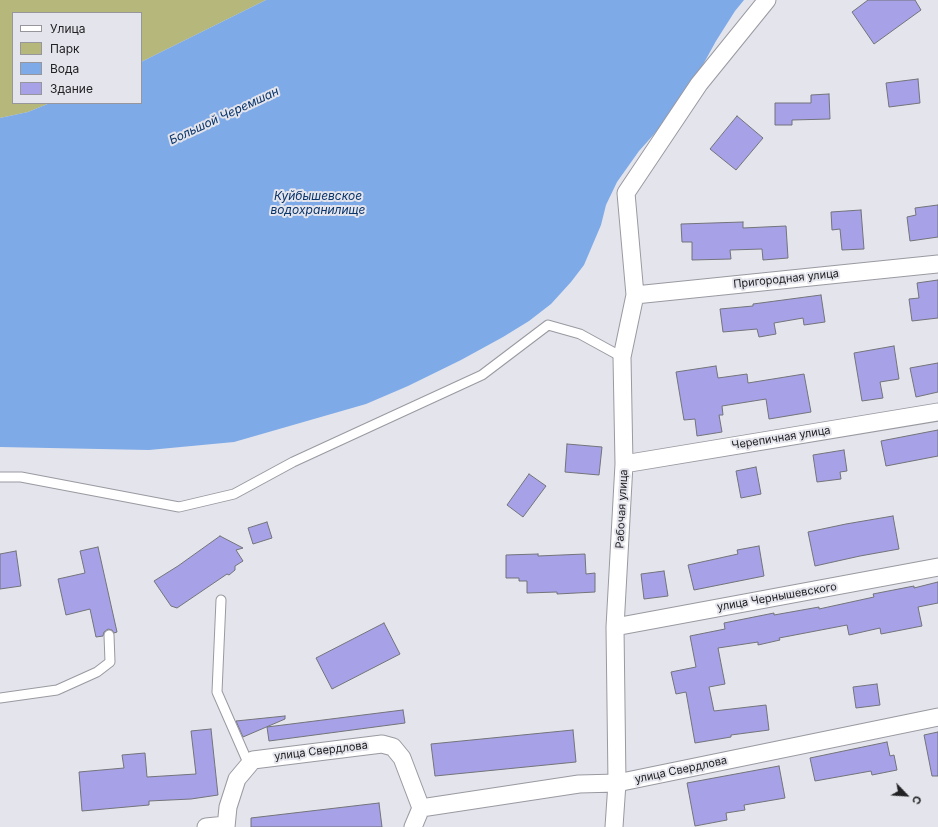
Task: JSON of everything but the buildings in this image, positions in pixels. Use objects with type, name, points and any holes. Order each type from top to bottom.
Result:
[{"type":"street","name":"Рабочая улица","points":[[614,827],[617,783],[615,627],[624,464],[622,357],[634,295],[626,193],[699,84],[767,0]]},
{"type":"street","name":"Пригородная улица","points":[[634,295],[938,264]]},
{"type":"street","name":"Черепичная улица","points":[[624,464],[938,412]]},
{"type":"street","name":"улица Чернышевского","points":[[615,627],[938,567]]},
{"type":"street","name":"улица Свердлова","points":[[249,765],[253,760],[382,744],[393,747],[402,758],[421,808],[579,784],[617,783],[938,717]]},
{"type":"street","points":[[206,827],[226,826],[228,807],[238,779],[249,765]]},
{"type":"street","points":[[413,827],[421,808]]},
{"type":"lane","points":[[0,477],[21,478],[178,507],[234,494],[293,462],[482,375],[548,324],[580,334],[622,357]]},
{"type":"lane","points":[[221,600],[216,692],[249,765]]},
{"type":"lane","points":[[0,698],[57,690],[97,672],[110,662],[109,635]]},
{"type":"green space","points":[[0,0],[266,0],[142,62],[142,12],[12,12],[12,104],[48,104],[28,112],[0,118]]},
{"type":"water","name":"Куйбышевское водохранилище","points":[[266,0],[744,0],[735,11],[716,41],[685,95],[639,151],[617,182],[606,205],[601,225],[584,265],[551,304],[529,321],[503,337],[408,386],[366,404],[234,442],[149,450],[0,447],[0,118],[28,112],[48,104],[142,104],[142,62]]},
{"type":"water label","name":"Большой Черемшан","points":[[224,116]]}]
